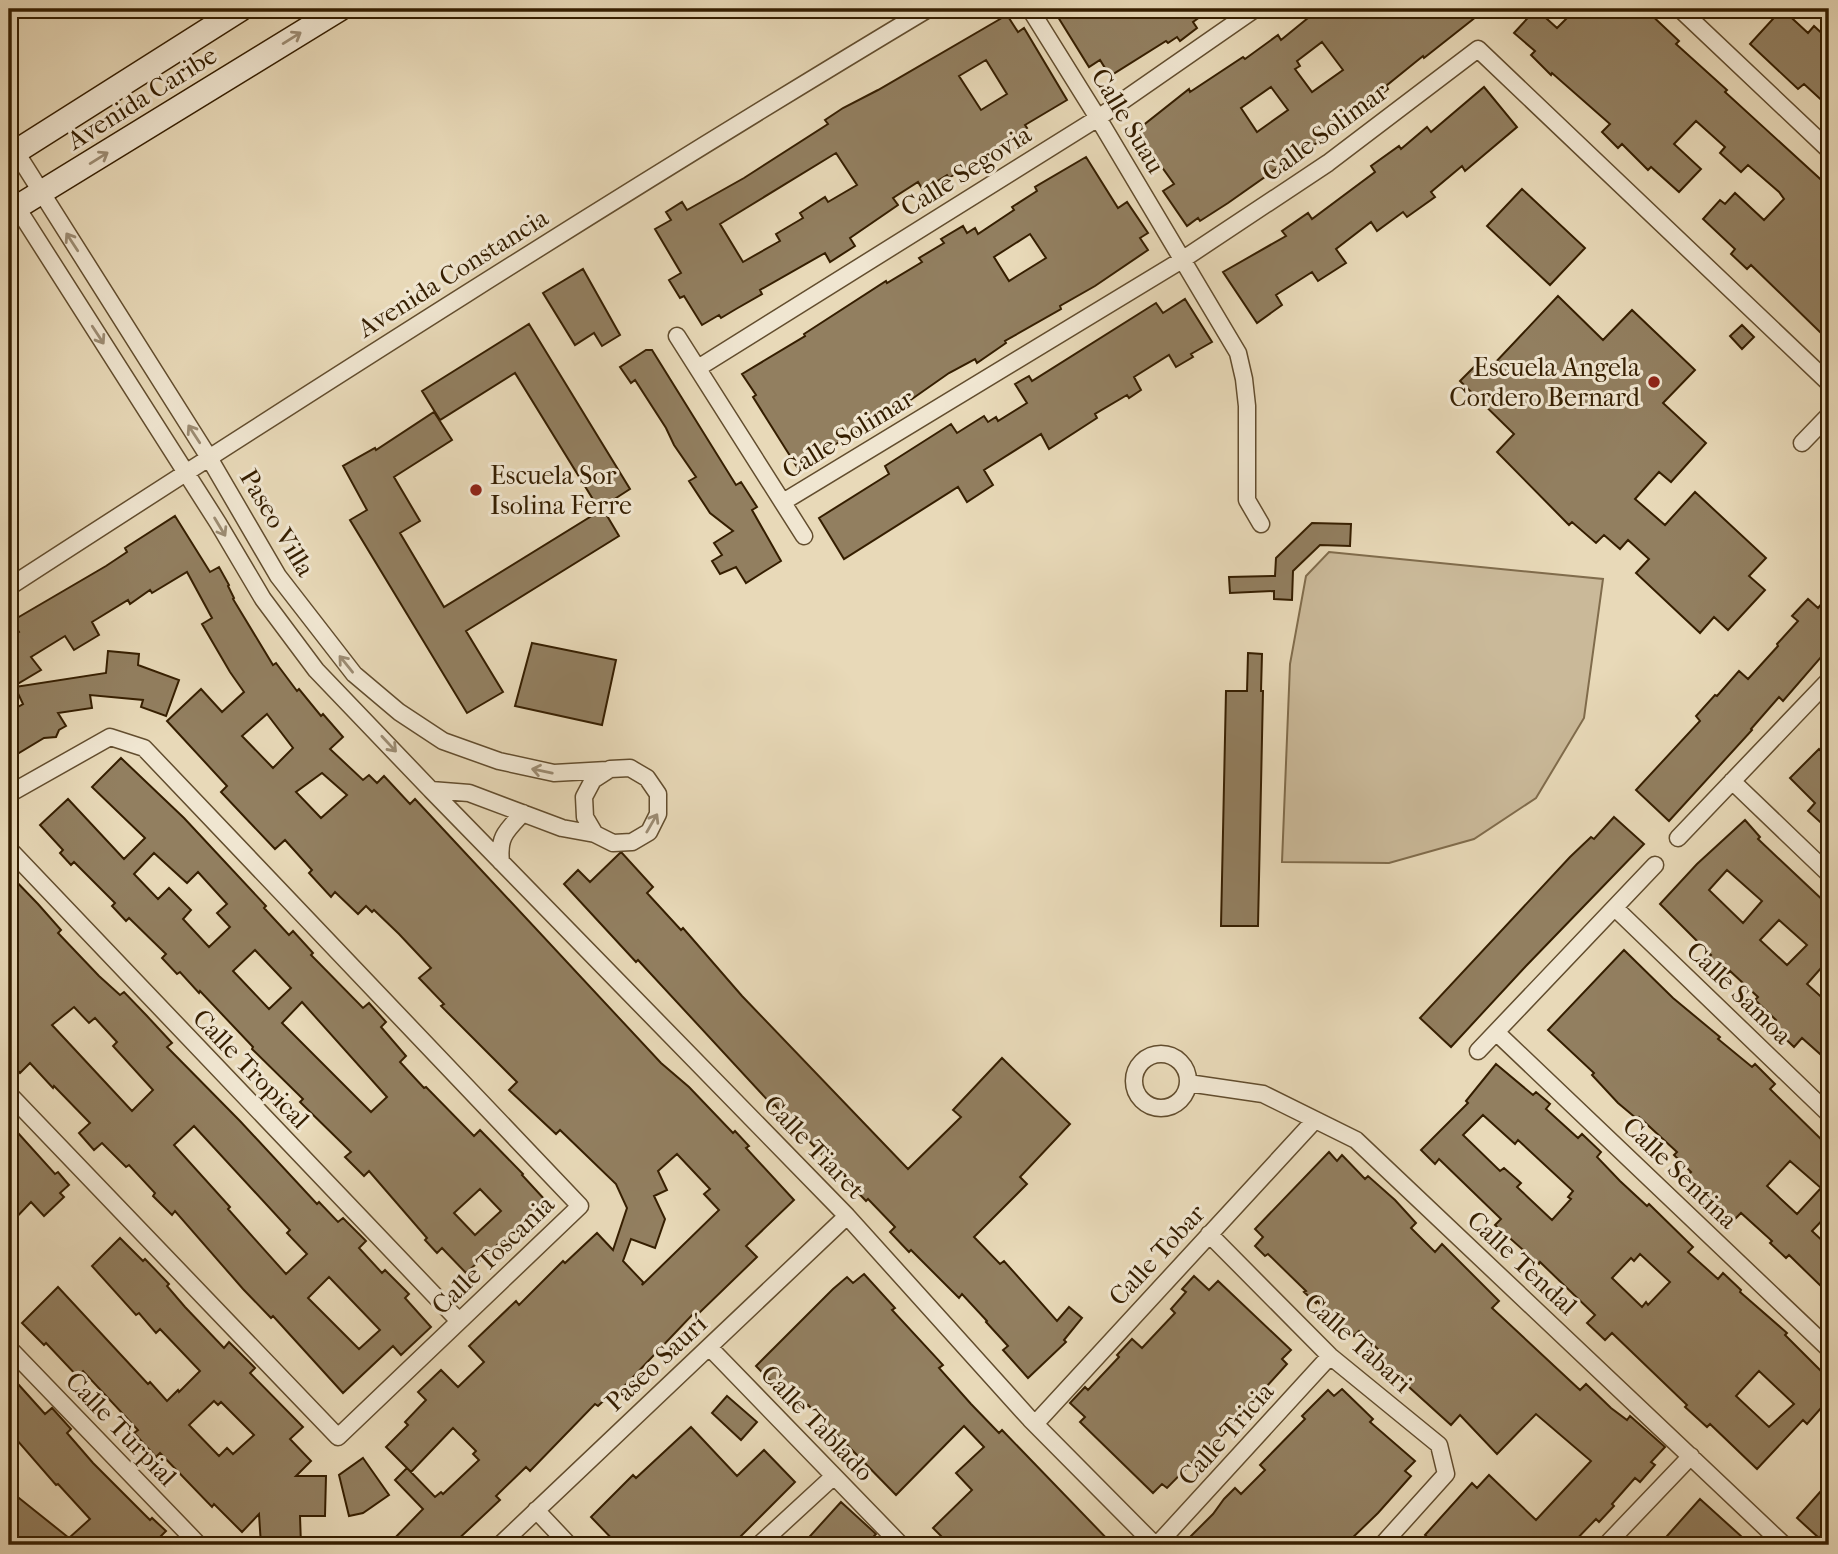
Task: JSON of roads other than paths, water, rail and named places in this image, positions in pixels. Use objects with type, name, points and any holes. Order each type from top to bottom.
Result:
[{"type":"street","name":"Avenida Caribe","points":[[13,154],[242,9]]},
{"type":"street","name":"Avenida Caribe","points":[[11,205],[41,194],[340,9]]},
{"type":"street","name":"Avenida Constancia","points":[[9,587],[208,456],[714,138],[928,9]]},
{"type":"street","name":"Calle Suau","points":[[1030,9],[1238,353],[1247,406],[1247,500],[1261,524]]},
{"type":"street","name":"Calle Segovia","points":[[698,368],[1098,118],[1255,9]]},
{"type":"street","points":[[1680,9],[1829,150]]},
{"type":"street","name":"Calle Solimar","points":[[783,502],[1182,260],[1328,163],[1478,49],[1829,383]]},
{"type":"street","name":"Paseo Villa","points":[[11,205],[186,472],[262,599],[316,670],[430,790],[469,793],[562,828],[595,834],[613,843],[632,842],[649,832],[659,814],[658,794],[647,778],[630,768],[554,773],[499,761],[443,741],[399,712],[354,674],[278,576],[208,456],[13,154]]},
{"type":"street","points":[[677,335],[804,536]]},
{"type":"street","points":[[1802,443],[1829,415]]},
{"type":"street","points":[[1678,838],[1829,680]]},
{"type":"street","name":"Calle Toscania","points":[[9,794],[110,737],[144,748],[580,1206],[338,1437],[9,1094]]},
{"type":"street","points":[[595,834],[585,817],[584,797],[593,780],[610,769]]},
{"type":"street","points":[[1732,782],[1829,874]]},
{"type":"street","name":"Calle Tiaret","points":[[430,790],[847,1216],[1035,1424],[1156,1545]]},
{"type":"street","points":[[501,862],[499,846],[505,832],[523,813]]},
{"type":"street","name":"Calle Tropical","points":[[9,849],[459,1321]]},
{"type":"street","points":[[1478,1051],[1656,865]]},
{"type":"street","name":"Calle Samoa","points":[[1615,908],[1829,1114]]},
{"type":"street","name":"Calle Sentina","points":[[1496,1032],[1829,1349]]},
{"type":"street","name":"Calle Tendal","points":[[1188,1083],[1264,1094],[1356,1140],[1784,1545]]},
{"type":"street","name":"Calle Tobar","points":[[1035,1424],[1315,1119]]},
{"type":"street","name":"Paseo Saurí","points":[[500,1545],[847,1216]]},
{"type":"street","name":"Calle Tabari","points":[[1209,1234],[1330,1356],[1439,1445],[1446,1474],[1382,1545]]},
{"type":"street","name":"Calle Tablado","points":[[709,1347],[895,1540]]},
{"type":"street","name":"Calle Turpial","points":[[9,1348],[199,1545]]},
{"type":"street","name":"Calle Tricia","points":[[1156,1545],[1330,1356]]},
{"type":"street","points":[[1606,1545],[1691,1456]]},
{"type":"street","points":[[759,1545],[834,1476]]},
{"type":"street","points":[[536,1510],[569,1545]]},
{"type":"place","name":"Escuela Angela Cordero Bernard","points":[[1654,382]]},
{"type":"place","name":"Escuela Sor Isolina Ferre","points":[[476,490]]}]
